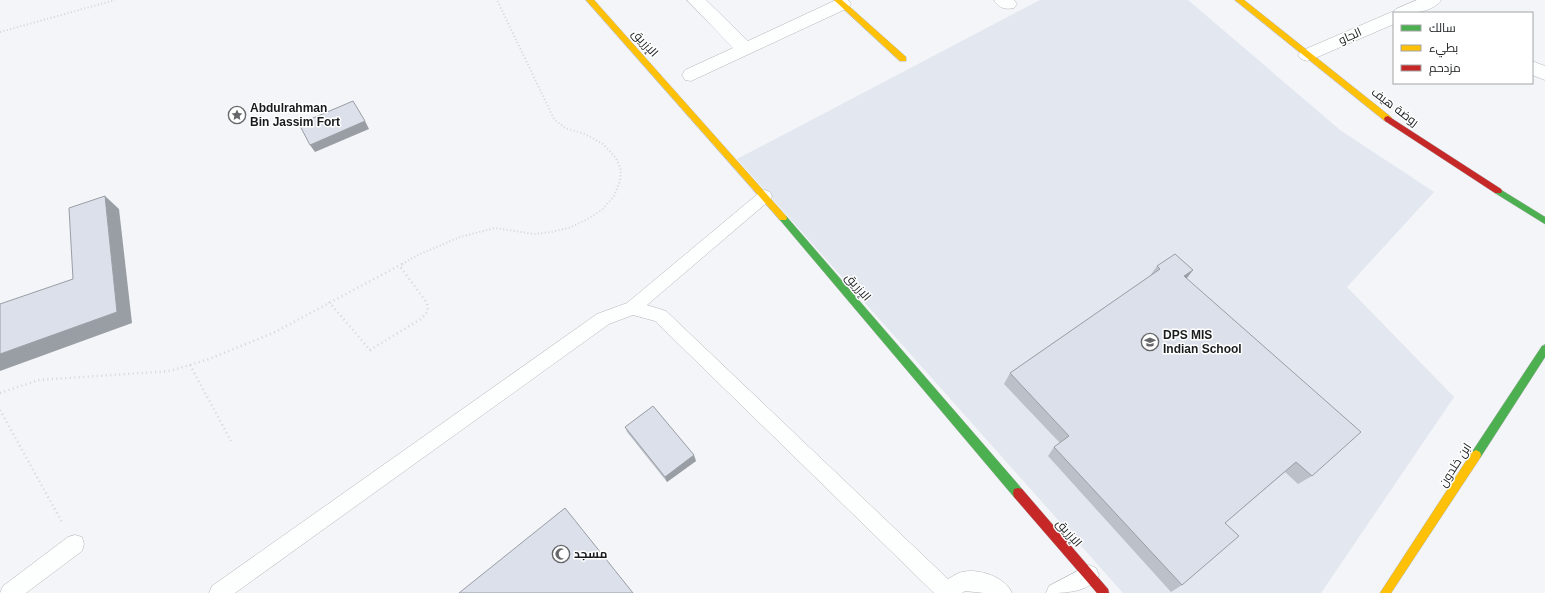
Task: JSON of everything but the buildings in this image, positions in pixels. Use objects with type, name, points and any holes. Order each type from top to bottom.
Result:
[{"type":"street","name":"الإزريق","points":[[590,0],[765,196],[1104,593]]},
{"type":"street","name":"روضة هيف","points":[[1239,0],[1306,55],[1397,126],[1545,221]]},
{"type":"street","points":[[701,1],[745,50]]},
{"type":"street","points":[[691,75],[745,50],[840,2],[903,59]]},
{"type":"street","name":"الجاو","points":[[1306,55],[1393,17]]},
{"type":"street","points":[[1533,68],[1545,74]]},
{"type":"street","name":"ابن خلدون","points":[[1385,593],[1545,349]]},
{"type":"lane","points":[[220,593],[603,319],[633,308],[765,196]]},
{"type":"lane","points":[[633,308],[660,316],[946,592],[963,581],[985,582],[1002,593]]},
{"type":"lane","points":[[10,593],[74,544]]},
{"type":"lane","points":[[1056,593],[1088,575]]},
{"type":"path","points":[[0,32],[115,0]]},
{"type":"path","points":[[0,393],[39,380],[170,372],[209,359],[273,333],[420,254],[460,237],[495,228],[534,234],[551,232],[569,228],[586,220],[603,209],[614,196],[620,181],[621,170],[616,158],[604,144],[585,134],[566,128],[554,119],[497,0]]},
{"type":"path","points":[[329,302],[370,350],[421,320],[428,311],[427,303],[399,265]]},
{"type":"path","points":[[190,365],[231,441]]},
{"type":"path","points":[[0,410],[74,544]]},
{"type":"shaded area","name":"DPS MIS Indian School","points":[[1040,0],[1188,0],[1340,130],[1434,192],[1347,287],[1454,397],[1321,593],[1123,593],[737,159]]},
{"type":"traffic: fast","points":[[1498,191],[1545,221]]},
{"type":"traffic: fast","points":[[783,218],[1018,493]]},
{"type":"traffic: fast","points":[[1476,455],[1545,349]]},
{"type":"traffic: slow","points":[[590,0],[783,218]]},
{"type":"traffic: slow","points":[[838,0],[903,59]]},
{"type":"traffic: slow","points":[[1239,0],[1388,119]]},
{"type":"traffic: slow","points":[[1385,593],[1476,455]]},
{"type":"traffic: jam","points":[[1388,119],[1498,191]]},
{"type":"traffic: jam","points":[[1018,493],[1104,593]]},
{"type":"place","name":"Abdulrahman Bin Jassim Fort","points":[[237,115]]},
{"type":"place","name":"DPS MIS Indian School","points":[[1150,342]]},
{"type":"place","name":"مسجد","points":[[561,554]]}]
